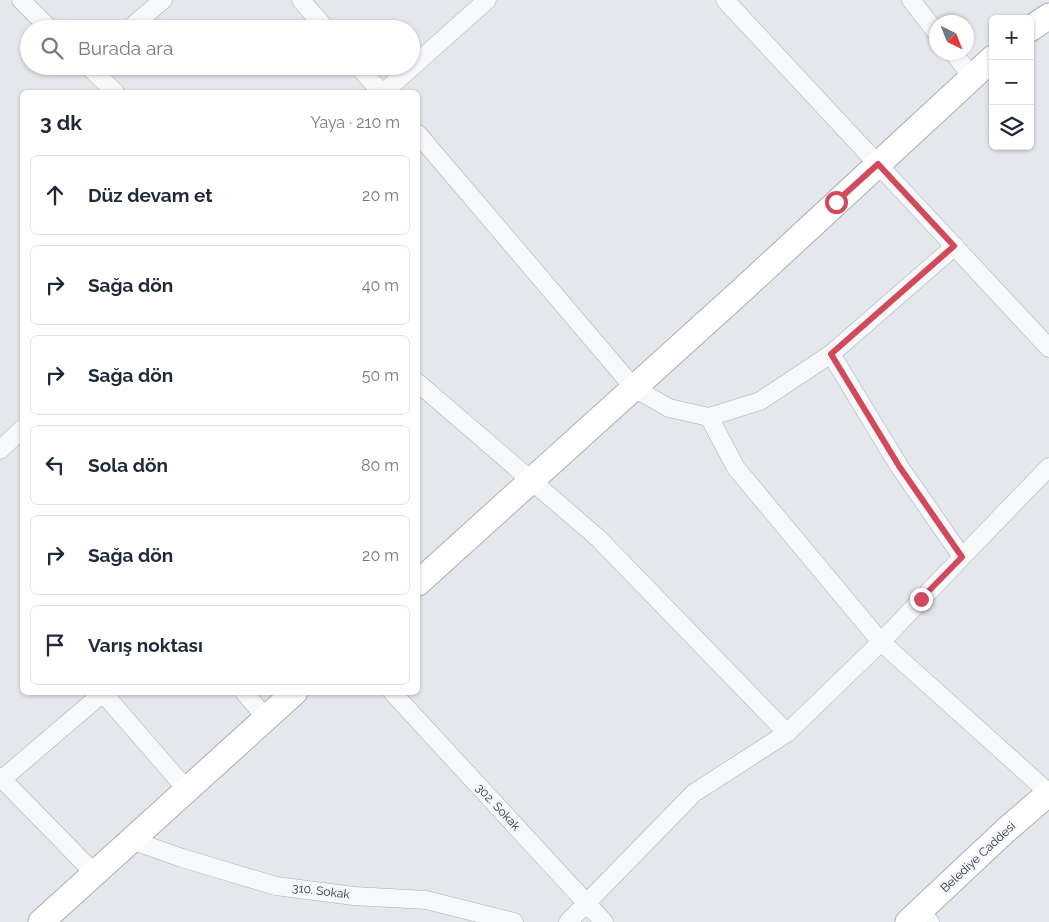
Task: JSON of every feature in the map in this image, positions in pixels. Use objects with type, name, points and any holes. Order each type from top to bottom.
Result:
[{"type":"street","points":[[21,0],[41,20]]},
{"type":"street","points":[[140,20],[163,0]]},
{"type":"street","points":[[300,0],[318,20]]},
{"type":"street","points":[[420,59],[487,0]]},
{"type":"street","points":[[725,0],[1049,348]]},
{"type":"street","points":[[911,0],[929,23]]},
{"type":"street","points":[[1034,26],[1049,16]]},
{"type":"street","points":[[959,60],[972,77]]},
{"type":"street","points":[[420,580],[634,388],[991,60]]},
{"type":"street","points":[[97,75],[113,90]]},
{"type":"street","points":[[366,75],[380,90]]},
{"type":"street","points":[[384,90],[401,75]]},
{"type":"street","points":[[420,136],[634,388],[669,408],[709,417],[760,401],[831,354],[954,246]]},
{"type":"street","points":[[831,354],[899,466],[962,557]]},
{"type":"street","points":[[420,385],[598,538],[787,733]]},
{"type":"street","points":[[709,417],[736,468],[881,642],[1049,793]]},
{"type":"street","points":[[0,450],[20,431]]},
{"type":"street","points":[[568,922],[694,793],[787,733],[881,642],[1049,467]]},
{"type":"street","points":[[94,874],[1,779],[101,695]]},
{"type":"street","points":[[105,695],[187,790]]},
{"type":"street","points":[[247,695],[266,718]]},
{"type":"street","points":[[41,922],[292,695]]},
{"type":"street","name":"302. Sokak","points":[[395,695],[604,922]]},
{"type":"street","name":"Belediye Caddesi","points":[[920,918],[1005,830],[1049,793]]},
{"type":"street","name":"310. Sokak","points":[[131,840],[182,858],[276,886],[354,896],[426,900],[514,922]]},
{"type":"route","points":[[836,202],[878,164],[954,246],[831,354],[899,466],[962,557],[921,599]]}]
